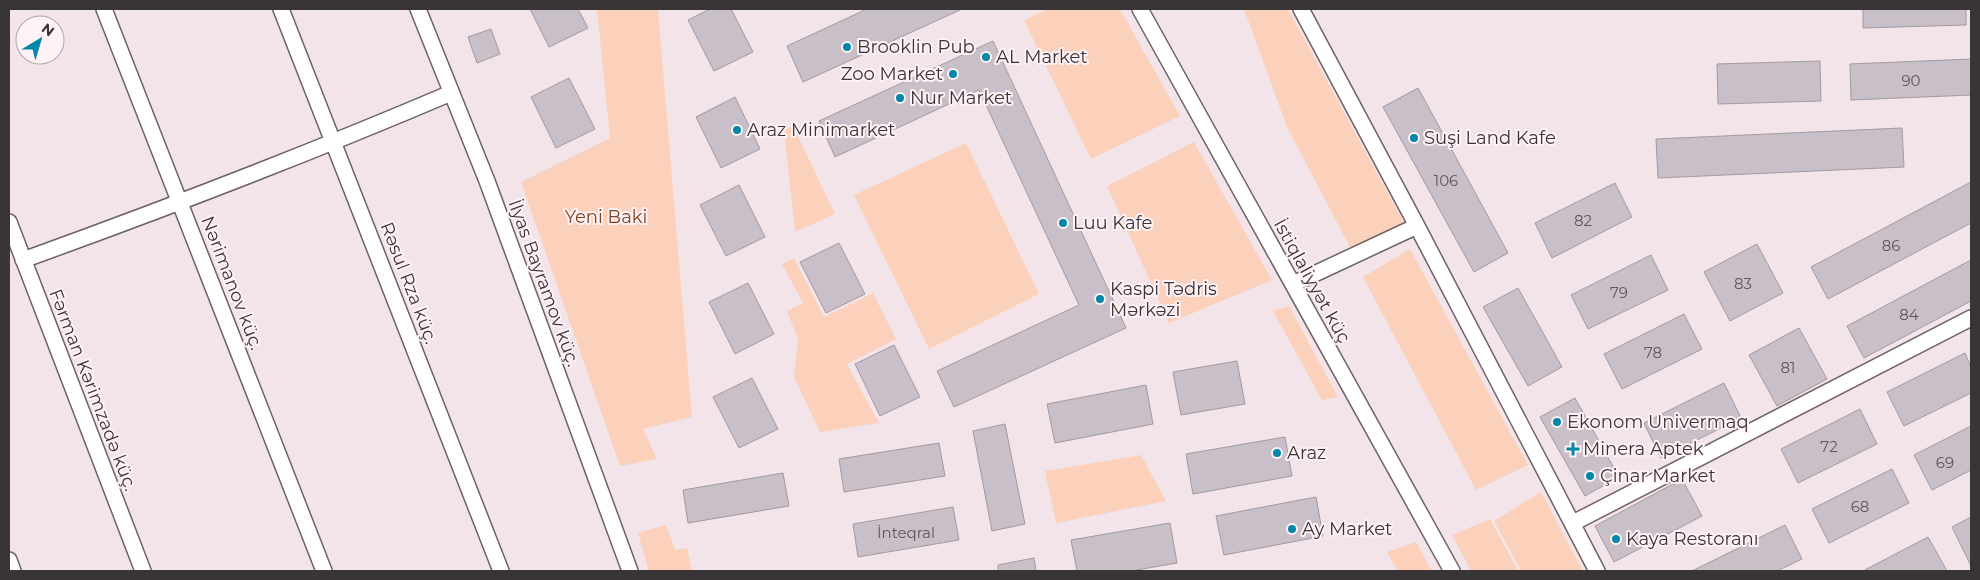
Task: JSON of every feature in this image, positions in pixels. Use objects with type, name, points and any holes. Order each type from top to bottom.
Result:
[{"type":"street","name":"Nərimanov küç.","points":[[104,9],[324,571]]},
{"type":"street","name":"Rəsul Rza küç.","points":[[281,9],[501,571]]},
{"type":"street","name":"İlyas Bayramov küç.","points":[[418,9],[487,181],[630,571]]},
{"type":"street","name":"İstiqlaliyyət küç","points":[[1140,9],[1452,571]]},
{"type":"street","points":[[1301,9],[1417,226],[1597,571]]},
{"type":"street","points":[[23,260],[181,203],[334,142],[450,92]]},
{"type":"street","name":"Fərman Kərimzadə küç.","points":[[9,222],[143,571]]},
{"type":"street","points":[[1293,284],[1417,226]]},
{"type":"street","points":[[1573,523],[1971,318]]},
{"type":"street","points":[[9,560],[13,571]]},
{"type":"green space","name":"Yeni Baki","points":[[597,9],[658,9],[692,417],[643,429],[657,459],[620,466],[521,182],[610,138]]},
{"type":"green space","points":[[1048,9],[1120,9],[1180,116],[1091,159],[1024,20]]},
{"type":"green space","points":[[1244,9],[1288,9],[1404,223],[1351,249],[1287,127]]},
{"type":"green space","points":[[793,126],[835,214],[795,232],[784,129]]},
{"type":"green space","points":[[1194,142],[1272,280],[1169,323],[1107,186]]},
{"type":"green space","points":[[966,143],[1039,294],[929,349],[854,195]]},
{"type":"green space","points":[[1410,249],[1528,465],[1476,490],[1363,277]]},
{"type":"green space","points":[[794,258],[824,317],[873,293],[896,339],[847,364],[879,423],[820,432],[794,377],[798,339],[787,311],[803,303],[782,264]]},
{"type":"green space","points":[[1289,306],[1338,397],[1322,400],[1273,311]]},
{"type":"green space","points":[[1141,455],[1166,501],[1056,523],[1045,471]]},
{"type":"green space","points":[[1541,492],[1583,571],[1521,571],[1494,521]]},
{"type":"green space","points":[[1490,519],[1518,571],[1471,571],[1452,535]]},
{"type":"green space","points":[[666,525],[675,550],[687,548],[692,571],[649,571],[638,533]]},
{"type":"green space","points":[[1416,542],[1432,571],[1397,571],[1387,552]]},
{"type":"building","points":[[530,9],[578,9],[588,28],[549,47]]},
{"type":"building","points":[[710,9],[731,9],[753,52],[714,71],[688,20]]},
{"type":"building","points":[[867,9],[962,9],[803,82],[787,46]]},
{"type":"building","points":[[1863,9],[1966,9],[1966,25],[1863,28]]},
{"type":"building","points":[[491,29],[500,54],[477,63],[468,37]]},
{"type":"building","points":[[993,41],[1126,328],[954,407],[937,371],[1079,305],[979,90],[835,157],[819,121]]},
{"type":"building","points":[[1971,59],[1971,95],[1851,100],[1850,64]]},
{"type":"building","points":[[1820,61],[1821,101],[1718,104],[1717,64]]},
{"type":"building","points":[[569,78],[595,129],[556,148],[531,97]]},
{"type":"building","points":[[1418,88],[1508,253],[1474,272],[1383,107]]},
{"type":"building","points":[[735,97],[760,149],[721,168],[696,117]]},
{"type":"building","points":[[1902,128],[1904,167],[1658,178],[1656,139]]},
{"type":"building","points":[[1971,182],[1971,223],[1828,299],[1811,267]]},
{"type":"building","points":[[1615,183],[1632,217],[1552,258],[1535,223]]},
{"type":"building","points":[[739,185],[765,237],[726,256],[700,205]]},
{"type":"building","points":[[839,243],[865,294],[826,313],[800,262]]},
{"type":"building","points":[[1757,244],[1783,293],[1730,321],[1704,272]]},
{"type":"building","points":[[1651,255],[1668,290],[1588,329],[1571,295]]},
{"type":"building","points":[[1971,260],[1971,301],[1864,358],[1847,326]]},
{"type":"building","points":[[748,283],[774,334],[735,354],[709,302]]},
{"type":"building","points":[[1518,288],[1562,367],[1528,386],[1483,307]]},
{"type":"building","points":[[1684,314],[1702,349],[1622,389],[1604,354]]},
{"type":"building","points":[[1799,328],[1827,379],[1777,406],[1749,355]]},
{"type":"building","points":[[894,345],[920,397],[880,416],[855,364]]},
{"type":"building","points":[[1965,353],[1971,367],[1971,393],[1904,426],[1887,392]]},
{"type":"building","points":[[1237,361],[1245,404],[1181,415],[1173,372]]},
{"type":"building","points":[[752,378],[778,429],[739,448],[713,397]]},
{"type":"building","points":[[1724,383],[1741,418],[1661,458],[1644,423]]},
{"type":"building","points":[[1146,385],[1153,424],[1055,443],[1047,404]]},
{"type":"building","points":[[1575,398],[1619,477],[1585,496],[1540,417]]},
{"type":"building","points":[[1860,409],[1877,444],[1798,483],[1781,449]]},
{"type":"building","points":[[1005,424],[1025,524],[992,531],[973,431]]},
{"type":"building","points":[[1971,426],[1971,470],[1932,490],[1914,455]]},
{"type":"building","points":[[1285,437],[1292,476],[1193,494],[1186,454]]},
{"type":"building","points":[[939,443],[945,476],[844,492],[839,459]]},
{"type":"building","points":[[1892,469],[1909,503],[1829,543],[1812,509]]},
{"type":"building","points":[[783,473],[789,506],[688,523],[683,490]]},
{"type":"building","points":[[1682,479],[1702,516],[1614,562],[1595,526]]},
{"type":"building","points":[[1316,497],[1323,536],[1224,555],[1216,516]]},
{"type":"building","points":[[953,507],[959,540],[858,557],[853,524]]},
{"type":"building","points":[[1971,517],[1971,566],[1952,527]]},
{"type":"building","points":[[1170,523],[1177,563],[1131,571],[1077,571],[1071,540]]},
{"type":"building","points":[[1785,525],[1802,559],[1777,571],[1692,571]]},
{"type":"building","points":[[1928,537],[1947,571],[1863,571]]},
{"type":"building","points":[[1034,558],[1036,571],[998,571],[998,565]]},
{"type":"place","name":"Brooklin Pub","points":[[847,47]]},
{"type":"place","name":"AL Market","points":[[986,57]]},
{"type":"place","name":"Zoo Market","points":[[953,74]]},
{"type":"place","name":"Nur Market","points":[[900,98]]},
{"type":"place","name":"Araz Minimarket","points":[[737,130]]},
{"type":"place","name":"Suşi Land Kafe","points":[[1414,138]]},
{"type":"place","name":"Luu Kafe","points":[[1063,223]]},
{"type":"place","name":"Kaspi Tədris Mərkəzi","points":[[1100,299]]},
{"type":"place","name":"Ekonom Univermaq","points":[[1557,422]]},
{"type":"place","name":"Minera Aptek","points":[[1573,449]]},
{"type":"place","name":"Araz","points":[[1277,453]]},
{"type":"place","name":"Çinar Market","points":[[1590,476]]},
{"type":"place","name":"Ay Market","points":[[1292,529]]},
{"type":"place","name":"Kaya Restoranı","points":[[1616,539]]}]
